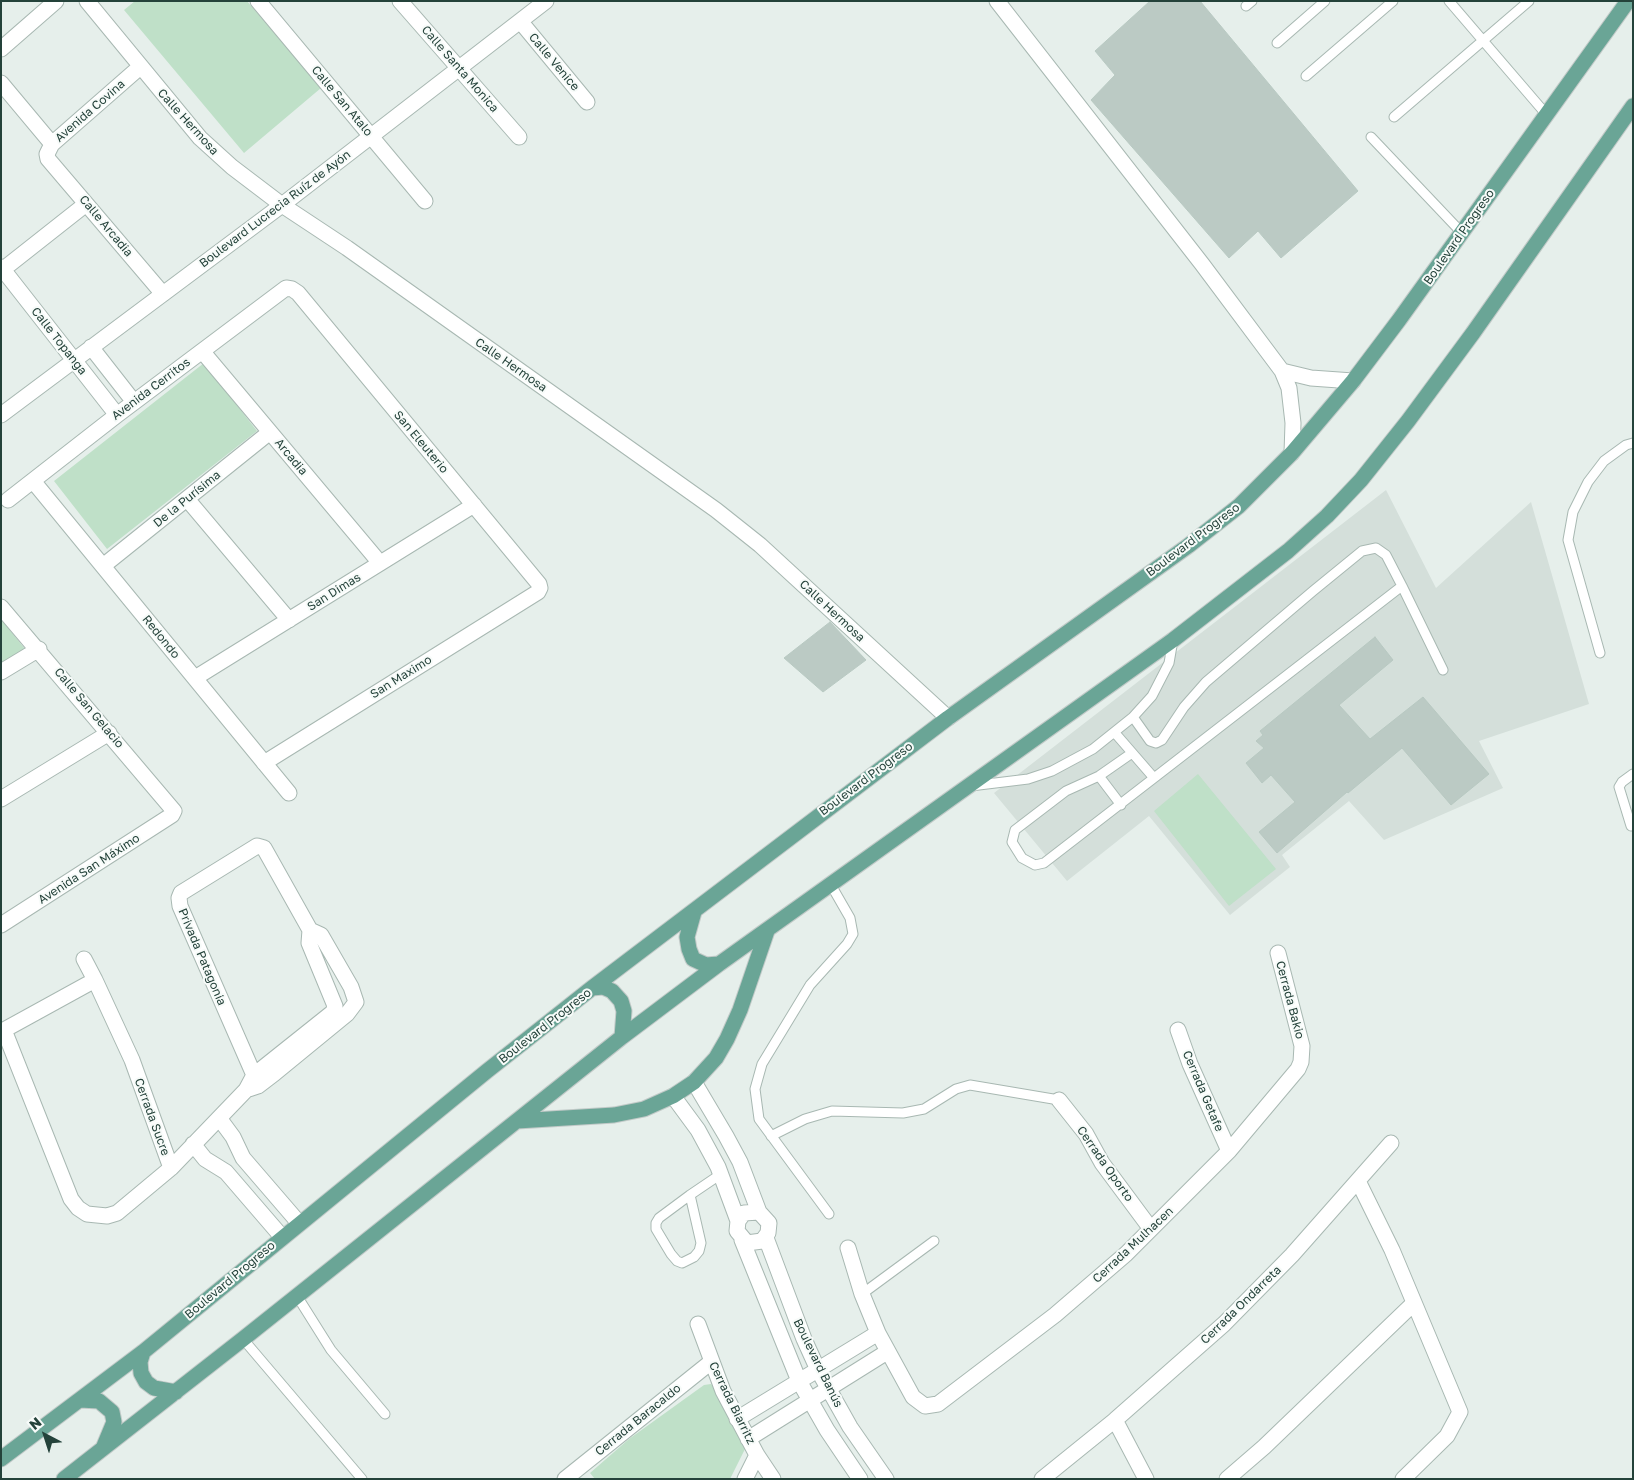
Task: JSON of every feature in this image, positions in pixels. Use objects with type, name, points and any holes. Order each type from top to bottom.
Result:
[{"type":"main road","name":"Boulevard Progreso","points":[[1,1460],[143,1352],[299,1223],[592,988],[948,718],[1188,546],[1239,506],[1292,453],[1353,381],[1462,233],[1628,1]]},
{"type":"main road","points":[[1622,121],[1633,99]]},
{"type":"main road","points":[[64,1479],[622,1037],[719,964],[1173,640],[1288,551],[1327,516],[1361,480],[1408,421],[1473,333],[1633,106]]},
{"type":"main road","points":[[694,912],[687,937],[689,949],[694,959],[706,965],[719,964]]},
{"type":"main road","points":[[517,1121],[614,1115],[644,1109],[673,1096],[694,1082],[716,1058],[727,1039],[740,1010],[767,931]]},
{"type":"main road","points":[[592,988],[603,987],[612,991],[621,1000],[624,1011],[622,1037]]},
{"type":"main road","points":[[143,1352],[140,1362],[141,1373],[146,1382],[154,1388],[176,1392]]},
{"type":"main road","points":[[80,1400],[99,1401],[112,1412],[114,1422],[102,1450]]},
{"type":"street","points":[[1,49],[56,1]]},
{"type":"street","name":"Calle Hermosa","points":[[87,1],[140,67],[212,150],[282,205],[347,248],[716,510],[760,545],[948,718]]},
{"type":"street","name":"Calle San Atalo","points":[[258,1],[372,135],[425,201]]},
{"type":"street","name":"Calle Santa Monica","points":[[400,1],[519,137]]},
{"type":"street","name":"Boulevard Lucrecia Ruíz de Ayón","points":[[1,415],[282,205],[546,1]]},
{"type":"street","points":[[997,1],[1202,264],[1282,371],[1289,388],[1292,453]]},
{"type":"street","name":"Calle Venice","points":[[520,21],[587,102]]},
{"type":"street","name":"Avenida Covina","points":[[48,159],[48,149],[52,144],[140,67]]},
{"type":"street","points":[[1,83],[52,144]]},
{"type":"street","name":"Calle Arcadia","points":[[48,159],[163,294]]},
{"type":"street","points":[[2,269],[86,204]]},
{"type":"street","name":"Calle Topanga","points":[[2,269],[117,415]]},
{"type":"street","name":"Avenida Cerritos","points":[[8,500],[134,402],[286,288],[298,293]]},
{"type":"street","name":"San Eleuterio","points":[[298,293],[539,584],[538,592]]},
{"type":"street","name":"Calle Topanga","points":[[91,347],[134,402]]},
{"type":"street","name":"Arcadia","points":[[202,351],[380,563]]},
{"type":"street","points":[[1282,371],[1311,378],[1353,381]]},
{"type":"street","name":"De la Purísima","points":[[103,566],[270,432]]},
{"type":"street","name":"Redondo","points":[[33,481],[288,793]]},
{"type":"street","points":[[187,499],[290,620]]},
{"type":"street","name":"San Dimas","points":[[195,678],[474,505]]},
{"type":"street","name":"San Maximo","points":[[264,763],[538,592]]},
{"type":"street","name":"Calle San Gelacio","points":[[1,607],[39,649],[174,811]]},
{"type":"street","points":[[1,672],[39,649]]},
{"type":"street","points":[[1,799],[109,732]]},
{"type":"street","name":"Avenida San Máximo","points":[[1,925],[172,815],[174,811]]},
{"type":"street","name":"Privada Patagonia","points":[[252,1084],[180,906],[179,898],[181,893],[257,846],[264,848],[310,930],[309,943],[335,1006]]},
{"type":"street","name":"Privada Patagonia","points":[[310,930],[321,935],[351,987],[356,1002]]},
{"type":"street","name":"Cerrada Bakio","points":[[1278,953],[1302,1046]]},
{"type":"street","name":"Cerrada Sucre","points":[[84,959],[95,980],[132,1060],[171,1168],[117,1213],[99,1217],[87,1214],[78,1208],[71,1199],[2,1028],[95,980]]},
{"type":"street","points":[[171,1168],[252,1084],[333,1012],[335,1006],[356,1002]]},
{"type":"street","points":[[252,1084],[347,1014],[356,1002]]},
{"type":"street","name":"Cerrada Getafe","points":[[1178,1030],[1190,1064],[1229,1151]]},
{"type":"street","name":"Cerrada Mulhacen","points":[[887,1352],[913,1397],[925,1406],[938,1404],[1055,1315],[1152,1229],[1229,1151],[1298,1069],[1301,1062],[1302,1046]]},
{"type":"street","points":[[673,1096],[698,1130],[720,1174],[738,1221],[737,1231],[742,1240],[752,1244],[766,1238],[769,1223],[759,1212],[740,1162],[694,1082]]},
{"type":"street","name":"Cerrada Oporto","points":[[1059,1100],[1086,1134],[1102,1163],[1152,1229]]},
{"type":"street","points":[[219,1118],[233,1137],[243,1158],[299,1223]]},
{"type":"street","name":"Cerrada Ondarreta","points":[[1042,1479],[1115,1420],[1224,1324],[1292,1255],[1391,1143]]},
{"type":"street","points":[[193,1144],[200,1155],[226,1172],[282,1237]]},
{"type":"street","points":[[226,1172],[243,1158]]},
{"type":"street","points":[[1358,1182],[1389,1242],[1460,1412],[1447,1436],[1403,1479]]},
{"type":"street","points":[[738,1221],[744,1213],[759,1212]]},
{"type":"street","name":"Boulevard Banús","points":[[766,1238],[804,1339],[818,1370],[850,1427],[886,1479]]},
{"type":"street","name":"Boulevard Banús","points":[[742,1240],[800,1381],[810,1401],[860,1479]]},
{"type":"street","points":[[748,1439],[887,1352],[862,1294],[848,1248]]},
{"type":"street","points":[[1228,1479],[1414,1303]]},
{"type":"street","name":"Cerrada Biarritz","points":[[698,1324],[711,1362],[737,1419],[773,1479]]},
{"type":"street","points":[[737,1419],[878,1333]]},
{"type":"street","name":"Cerrada Baracaldo","points":[[565,1479],[711,1362]]},
{"type":"street","points":[[1115,1420],[1146,1479]]},
{"type":"street","points":[[744,1479],[757,1455]]},
{"type":"lane","points":[[1277,42],[1325,1]]},
{"type":"lane","points":[[1306,76],[1393,1]]},
{"type":"lane","points":[[1449,1],[1546,114]]},
{"type":"lane","points":[[1394,118],[1529,1]]},
{"type":"lane","points":[[1371,137],[1462,233]]},
{"type":"lane","points":[[1600,653],[1568,540],[1573,512],[1588,482],[1604,461],[1626,445],[1633,443]]},
{"type":"lane","points":[[1133,717],[1150,741],[1156,743],[1162,740],[1184,707],[1206,682],[1362,551],[1376,548],[1386,555],[1443,670]]},
{"type":"lane","points":[[1132,753],[1098,776],[1066,791],[1015,830],[1012,842],[1022,858],[1035,865],[1044,864],[1402,586]]},
{"type":"lane","points":[[971,786],[1004,784],[1052,771],[1076,760],[1115,733],[1152,696],[1161,681],[1168,663],[1173,640]]},
{"type":"lane","points":[[1115,733],[1154,778]]},
{"type":"lane","points":[[1631,826],[1619,787],[1622,782],[1633,774]]},
{"type":"lane","points":[[1098,776],[1121,805]]},
{"type":"lane","points":[[829,1214],[759,1118],[755,1089],[762,1064],[810,986],[847,944],[853,934],[850,918],[831,885]]},
{"type":"lane","points":[[771,1136],[805,1119],[832,1111],[903,1113],[924,1109],[956,1089],[970,1085],[1059,1100]]},
{"type":"lane","points":[[690,1195],[701,1244],[699,1251],[694,1257],[682,1263],[677,1261],[671,1254],[656,1229],[656,1223],[659,1218],[690,1195],[720,1174]]},
{"type":"lane","points":[[862,1294],[934,1241]]},
{"type":"lane","points":[[296,1296],[331,1350],[385,1414]]},
{"type":"lane","points":[[243,1339],[362,1479]]},
{"type":"shaded area","points":[[1386,490],[1436,588],[1531,502],[1589,704],[1479,741],[1503,788],[1384,840],[1349,801],[1282,855],[1290,867],[1230,915],[1149,816],[1067,881],[994,793]]},
{"type":"green space","points":[[135,1],[247,1],[321,88],[244,153],[124,10]]},
{"type":"green space","points":[[204,363],[257,431],[107,549],[54,481]]},
{"type":"green space","points":[[1,619],[25,649],[1,663]]},
{"type":"green space","points":[[1198,774],[1276,869],[1229,906],[1154,811]]},
{"type":"green space","points":[[711,1384],[717,1391],[745,1449],[730,1479],[595,1479],[590,1473],[629,1439],[704,1385]]},
{"type":"building","points":[[1150,1],[1200,1],[1358,191],[1281,258],[1258,231],[1229,258],[1091,100],[1115,75],[1095,51]]},
{"type":"building","points":[[830,622],[866,660],[823,692],[784,658]]},
{"type":"building","points":[[1375,637],[1393,660],[1339,705],[1370,739],[1423,697],[1489,774],[1451,805],[1402,748],[1347,792],[1277,853],[1259,832],[1295,802],[1271,775],[1262,783],[1246,763],[1264,748],[1256,741],[1263,735],[1260,731]]}]
